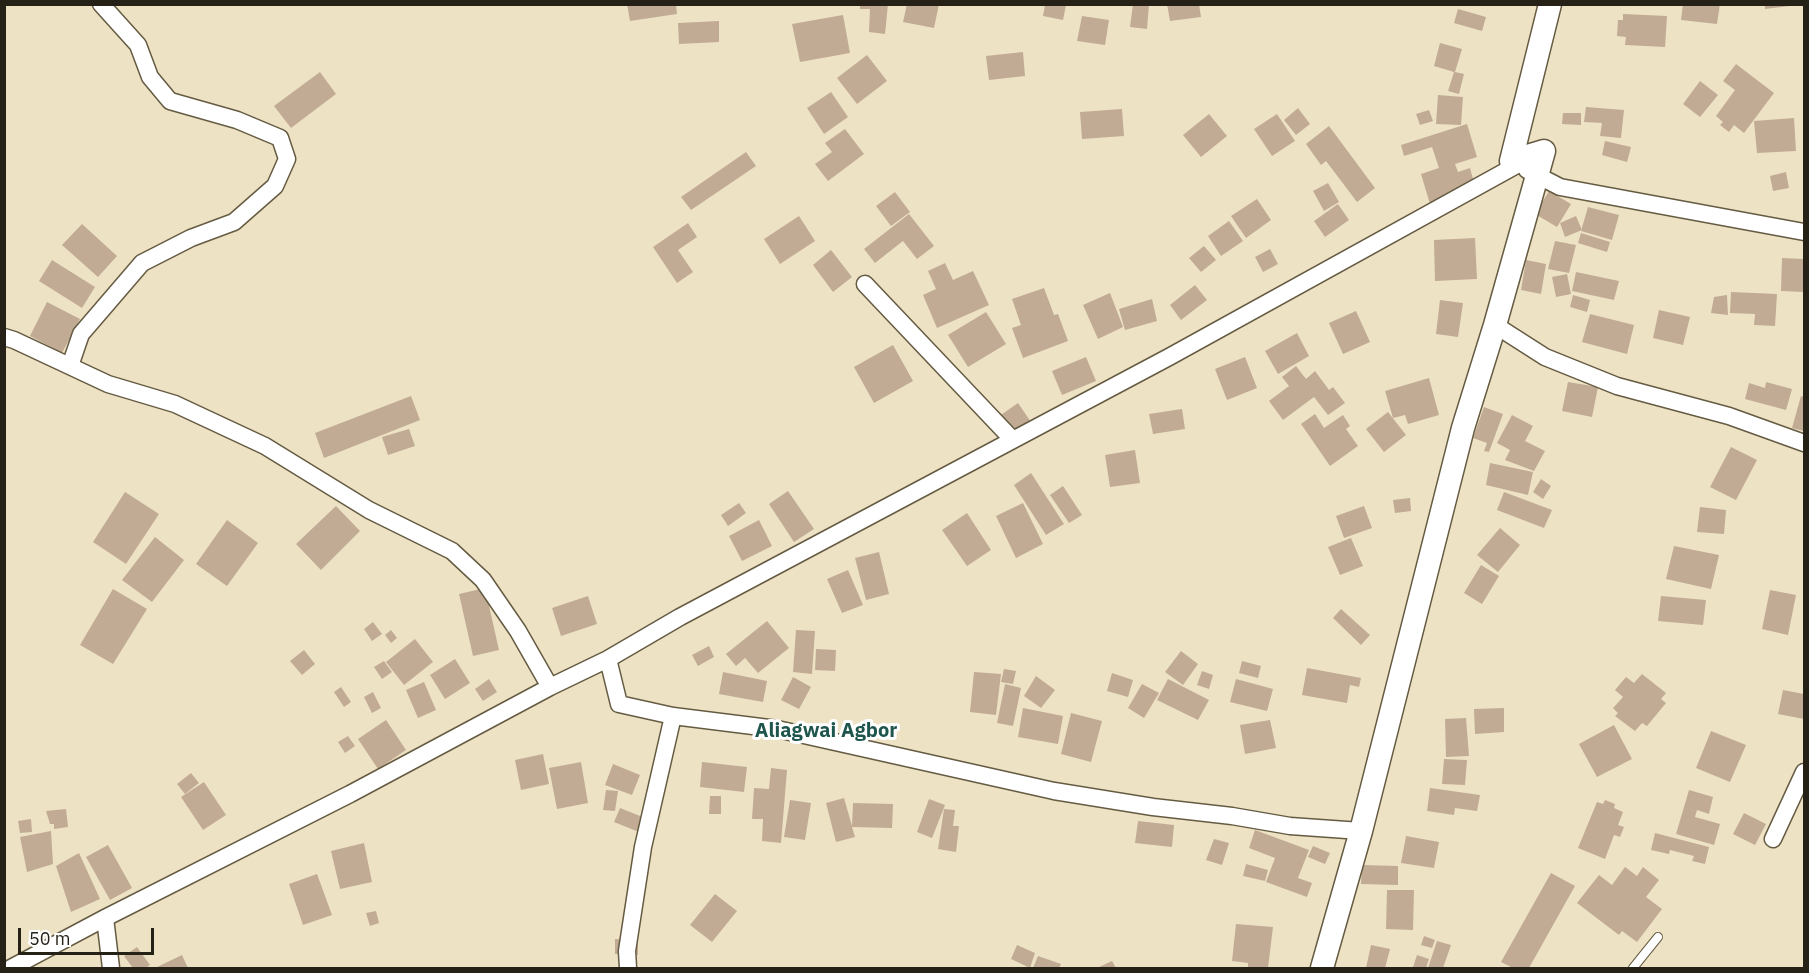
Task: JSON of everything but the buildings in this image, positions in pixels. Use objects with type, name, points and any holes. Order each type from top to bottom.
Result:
[{"type":"street","points":[[70,366],[81,334],[142,262],[191,238],[234,222],[275,186],[287,159],[280,138],[237,120],[170,101],[150,77],[138,45],[101,4]]},
{"type":"street","points":[[1511,161],[1550,4]]},
{"type":"street","points":[[1511,161],[1544,151]]},
{"type":"street","points":[[1322,969],[1361,831],[1463,428],[1495,325],[1544,151]]},
{"type":"street","points":[[12,969],[105,918],[350,794],[550,687],[608,659],[680,617],[1168,357],[1544,151]]},
{"type":"street","points":[[1511,161],[1560,187],[1804,232]]},
{"type":"street","points":[[865,284],[1012,439]]},
{"type":"street","points":[[1495,325],[1545,357],[1617,386],[1729,416],[1804,443]]},
{"type":"street","points":[[4,337],[108,384],[175,404],[265,446],[369,510],[453,551],[483,580],[518,631],[550,687]]},
{"type":"street","points":[[608,659],[619,704],[673,716],[777,729],[1054,791],[1290,826],[1361,831]]},
{"type":"street","points":[[628,969],[627,951],[643,847],[673,716]]},
{"type":"street","points":[[1773,839],[1804,772]]},
{"type":"street","points":[[105,918],[111,969]]},
{"type":"lane","points":[[1633,969],[1658,936]]},
{"type":"district","name":"Aliagwai Agbor","points":[[826,731]]}]
